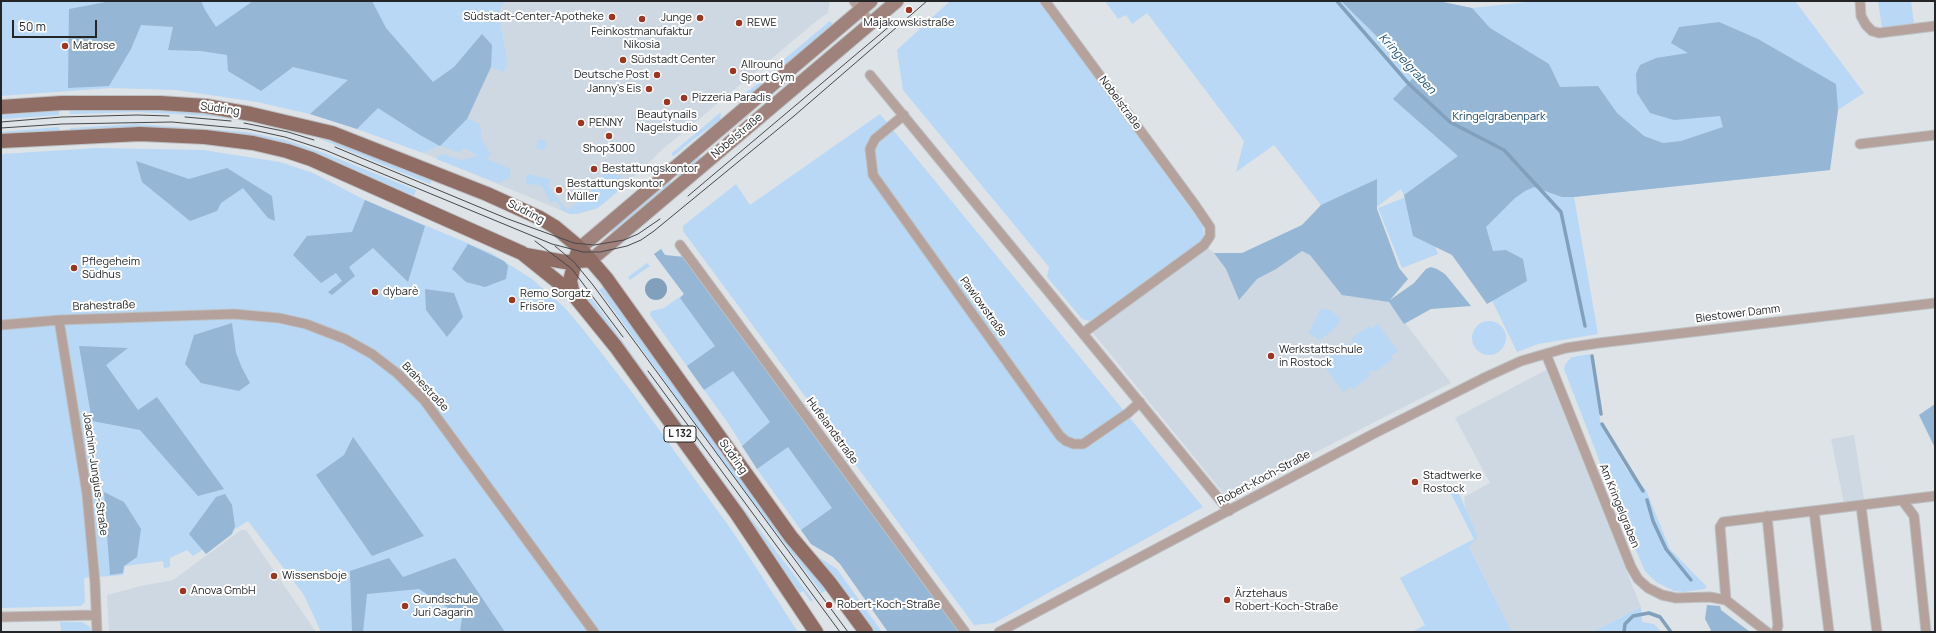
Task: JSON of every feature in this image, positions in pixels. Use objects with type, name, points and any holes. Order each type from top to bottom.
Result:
[{"type":"main road","name":"Nobelstraße","points":[[591,260],[897,1]]},
{"type":"main road","name":"Nobelstraße","points":[[573,294],[570,281],[574,262],[580,248],[862,4]]},
{"type":"main road","name":"Südring","points":[[1,108],[62,103],[160,103],[206,106],[292,122],[346,139],[503,200],[555,227],[580,248],[606,278],[791,537],[829,582],[866,632]]},
{"type":"main road","points":[[1,141],[140,134],[205,137],[252,143],[287,151],[311,159],[522,254],[550,260],[574,262],[591,260]]},
{"type":"main road","name":"L 132","points":[[522,254],[573,294],[616,347],[719,488],[816,632]]},
{"type":"street","name":"Nobelstraße","points":[[1045,1],[1195,205],[1210,228],[1210,236],[1204,245],[1083,333]]},
{"type":"street","points":[[1860,1],[1861,16],[1866,25],[1872,31],[1879,33],[1935,26]]},
{"type":"street","points":[[862,4],[871,23]]},
{"type":"street","points":[[870,75],[1228,511]]},
{"type":"street","name":"Pawlowstraße","points":[[904,115],[875,139],[870,149],[873,175],[1060,436],[1070,443],[1083,444],[1128,413],[1140,402]]},
{"type":"street","points":[[1860,144],[1935,135]]},
{"type":"street","name":"Hufelandstraße","points":[[680,245],[964,632]]},
{"type":"street","name":"Biestower Damm","points":[[1546,354],[1566,348],[1599,343],[1935,303]]},
{"type":"street","name":"Brahestraße","points":[[1,325],[59,320],[234,314],[279,318],[317,328],[345,339],[372,354],[398,374],[433,412],[594,632]]},
{"type":"street","name":"Joachim-Jungius-Straße","points":[[59,320],[84,470],[93,557],[97,632]]},
{"type":"street","name":"Robert-Koch-Straße","points":[[998,632],[1486,377],[1520,361],[1546,354]]},
{"type":"street","name":"Am Kringelgraben","points":[[1546,354],[1631,567],[1638,579],[1648,588],[1662,595],[1726,600]]},
{"type":"street","points":[[1767,632],[1726,600],[1720,527],[1723,522],[1935,496]]},
{"type":"street","points":[[1902,500],[1914,516],[1926,632]]},
{"type":"street","points":[[1861,506],[1877,632]]},
{"type":"street","points":[[1814,511],[1829,632]]},
{"type":"street","points":[[1767,516],[1778,626],[1776,632]]},
{"type":"street","points":[[1,617],[96,614]]},
{"type":"shaded area","points":[[505,1],[830,1],[828,13],[663,149],[622,188],[598,208],[577,214],[570,214],[423,153],[440,146],[491,67],[504,41],[499,12]]},
{"type":"shaded area","name":"Werkstattschule in Rostock","points":[[1338,235],[1451,383],[1279,471],[1225,495],[1089,328],[1204,245],[1214,253],[1226,269]]},
{"type":"shaded area","points":[[656,278],[660,279],[666,285],[666,293],[660,299],[656,300],[652,299],[646,293],[645,289],[646,285],[652,279]]},
{"type":"shaded area","points":[[1546,370],[1641,607],[1593,632],[1512,632],[1469,545],[1478,538],[1466,513],[1464,497],[1490,483],[1455,418]]},
{"type":"shaded area","points":[[1854,435],[1865,505],[1845,508],[1831,439]]},
{"type":"shaded area","points":[[241,530],[246,530],[316,632],[109,632],[107,595],[141,586],[173,580]]},
{"type":"green space","points":[[1,1],[505,1],[499,12],[507,62],[504,72],[490,67],[467,118],[480,124],[482,140],[491,155],[487,159],[511,169],[509,178],[498,183],[436,159],[442,154],[462,160],[477,155],[464,148],[459,152],[440,146],[423,153],[310,114],[257,102],[176,90],[111,88],[1,96]]},
{"type":"green space","points":[[111,1],[201,1],[216,27],[253,1],[372,1],[386,28],[433,82],[454,67],[482,34],[492,45],[491,67],[467,119],[440,146],[378,108],[357,129],[310,114],[348,80],[293,67],[261,91],[228,71],[227,55],[201,51],[168,50],[173,27],[141,25],[131,49],[109,86],[68,88],[69,9]]},
{"type":"green space","points":[[950,1],[1040,1],[1203,226],[1204,240],[1090,321],[1082,319],[1047,277],[1049,267],[903,90],[897,50]]},
{"type":"green space","name":"Kringelgrabenpark","points":[[1105,1],[1438,1],[1472,8],[1537,1],[1795,1],[1864,93],[1838,110],[1829,161],[1830,170],[1574,197],[1598,334],[1538,344],[1517,352],[1455,224],[1413,189],[1404,195],[1401,189],[1338,235],[1321,205],[1274,145],[1236,172],[1244,141],[1147,13],[1132,24],[1126,15],[1118,19]]},
{"type":"green space","points":[[1341,1],[1438,1],[1472,8],[1490,28],[1549,64],[1560,87],[1598,86],[1617,113],[1644,136],[1663,143],[1681,141],[1723,127],[1720,116],[1674,120],[1650,113],[1637,93],[1636,74],[1640,65],[1656,58],[1688,53],[1671,43],[1679,27],[1719,22],[1758,39],[1836,84],[1838,110],[1830,170],[1574,197],[1562,197],[1534,187],[1515,198],[1486,227],[1493,251],[1506,250],[1523,259],[1527,281],[1487,304],[1452,255],[1413,236],[1404,195],[1458,156],[1393,99],[1416,75]]},
{"type":"green space","points":[[1878,1],[1911,1],[1914,23],[1882,28]]},
{"type":"green space","points":[[830,21],[835,27],[790,65],[783,64],[782,61]]},
{"type":"green space","points":[[763,82],[765,83],[747,101],[744,99],[743,95],[757,84]]},
{"type":"green space","points":[[69,109],[138,109],[212,114],[255,122],[210,116],[137,112],[70,114]]},
{"type":"green space","points":[[59,111],[59,115],[1,119],[1,115]]},
{"type":"green space","points":[[720,113],[720,120],[695,138],[674,156],[672,155],[672,153]]},
{"type":"green space","points":[[880,114],[1203,507],[994,623],[974,625],[683,231],[683,226],[736,184],[750,205]]},
{"type":"green space","points":[[137,124],[246,132],[286,140],[324,153],[416,190],[414,196],[296,148],[70,132],[70,128]]},
{"type":"green space","points":[[59,127],[60,133],[1,137],[1,132]]},
{"type":"green space","points":[[318,138],[343,144],[433,177],[430,184]]},
{"type":"green space","points":[[538,140],[547,141],[545,150],[536,148]]},
{"type":"green space","points":[[97,148],[203,150],[280,162],[313,173],[365,200],[491,253],[532,279],[565,308],[631,391],[733,532],[798,632],[321,632],[304,595],[248,521],[193,556],[187,550],[170,558],[170,567],[164,568],[163,561],[125,566],[123,575],[84,578],[85,602],[81,606],[1,608],[1,154]]},
{"type":"green space","points":[[698,156],[701,157],[701,160],[680,178],[677,174]]},
{"type":"green space","points":[[136,161],[189,179],[227,168],[272,196],[275,221],[268,218],[243,188],[221,203],[217,211],[190,221],[142,182]]},
{"type":"green space","points":[[606,173],[619,175],[622,177],[622,188],[598,208],[577,214],[570,214],[563,211],[556,200],[551,203],[541,185],[526,184],[527,174],[550,179],[549,188],[567,210],[591,195],[593,183]]},
{"type":"green space","points":[[669,179],[672,184],[613,233],[610,229]]},
{"type":"green space","points":[[1377,179],[1377,209],[1399,268],[1408,279],[1390,300],[1414,283],[1426,269],[1431,267],[1445,274],[1471,306],[1431,309],[1404,324],[1389,302],[1342,295],[1310,255],[1302,251],[1276,269],[1257,279],[1239,300],[1226,269],[1214,253],[1242,253],[1302,225],[1321,205]]},
{"type":"green space","points":[[1414,194],[1438,254],[1402,268],[1378,208]]},
{"type":"green space","points":[[365,200],[425,226],[408,282],[373,248],[349,267],[355,276],[332,295],[328,292],[342,281],[336,273],[321,283],[293,255],[307,236],[352,232]]},
{"type":"green space","points":[[468,244],[504,261],[508,266],[506,279],[485,287],[466,282],[452,269]]},
{"type":"green space","points":[[661,249],[665,255],[684,257],[959,632],[888,632],[840,564],[833,557],[811,544],[757,469],[728,423],[650,315],[651,311],[664,308],[684,294],[654,254]]},
{"type":"green space","points":[[661,249],[665,255],[684,257],[959,632],[888,632],[840,564],[833,557],[811,544],[801,530],[832,508],[788,447],[757,469],[742,446],[770,422],[733,371],[704,390],[687,366],[715,346],[680,298],[684,294],[654,254]]},
{"type":"green space","points":[[647,263],[650,266],[630,280],[628,277]]},
{"type":"green space","points":[[603,287],[790,546],[827,590],[822,593],[738,482],[599,290]]},
{"type":"green space","points":[[425,289],[454,293],[463,317],[447,337],[426,310]]},
{"type":"green space","points":[[590,296],[728,488],[813,600],[811,602],[803,591],[800,593],[619,343],[585,299]]},
{"type":"green space","points":[[1321,308],[1332,311],[1341,320],[1333,330],[1320,340],[1309,333]]},
{"type":"green space","points":[[1489,321],[1501,326],[1506,338],[1501,350],[1489,355],[1477,350],[1472,338],[1477,326]]},
{"type":"green space","points":[[232,323],[236,353],[250,383],[239,391],[201,383],[185,364],[194,335]]},
{"type":"green space","points":[[1378,324],[1398,351],[1391,356],[1393,359],[1375,372],[1373,370],[1368,373],[1370,376],[1353,389],[1350,387],[1343,392],[1323,364],[1330,359],[1328,356],[1346,343],[1348,346],[1353,342],[1351,339],[1369,326],[1371,329]]},
{"type":"green space","points":[[79,346],[128,348],[106,365],[138,410],[157,397],[224,489],[198,496],[140,430],[92,421]]},
{"type":"green space","points":[[1590,354],[1601,426],[1627,470],[1646,490],[1670,549],[1707,587],[1704,589],[1684,592],[1674,591],[1656,582],[1645,571],[1619,511],[1564,369],[1566,363],[1572,357]]},
{"type":"green space","points":[[1935,404],[1935,448],[1919,415]]},
{"type":"green space","points":[[353,437],[424,536],[372,556],[316,475],[344,455]]},
{"type":"green space","points":[[1458,491],[1478,538],[1469,546],[1512,632],[1412,632],[1425,625],[1400,578],[1474,539],[1451,494]]},
{"type":"green space","points":[[104,492],[124,502],[141,529],[137,557],[124,566],[123,573],[110,575]]},
{"type":"green space","points":[[225,494],[232,505],[235,526],[232,534],[206,554],[189,534],[216,497]]},
{"type":"green space","points":[[811,552],[837,569],[882,632],[874,632],[851,600]]},
{"type":"green space","points":[[389,558],[403,577],[455,558],[505,632],[460,632],[462,617],[419,589],[367,594],[363,632],[352,632],[350,571]]},
{"type":"green space","points":[[1707,605],[1720,606],[1721,610],[1750,632],[1709,632],[1711,630],[1705,619]]},
{"type":"green space","points":[[1641,607],[1642,622],[1654,624],[1661,632],[1593,632]]},
{"type":"green space","points":[[60,622],[82,622],[90,627],[91,632],[63,632],[61,631]]},
{"type":"waterway","name":"Kringelgraben","points":[[1337,1],[1408,83],[1450,122],[1504,150],[1561,212],[1585,326]]},
{"type":"waterway","name":"Kringelgraben","points":[[1592,356],[1601,414]]},
{"type":"waterway","name":"Kringelgraben","points":[[1602,424],[1643,491]]},
{"type":"waterway","name":"Kringelgraben","points":[[1647,500],[1653,521],[1666,549],[1691,580]]},
{"type":"waterway","points":[[1624,632],[1625,624],[1633,616],[1649,613],[1660,617],[1671,632]]},
{"type":"tram line","points":[[1,128],[62,124],[172,122],[248,129],[285,137],[325,150],[552,244],[583,252],[600,252],[627,246],[641,240],[654,231],[794,116],[927,1]]},
{"type":"tram line","points":[[688,196],[891,25]]},
{"type":"tram line","points":[[1,122],[62,117],[137,115],[169,116]]},
{"type":"tram line","points":[[185,117],[231,121]]},
{"type":"tram line","points":[[244,123],[288,132],[314,140]]},
{"type":"tram line","points":[[335,147],[508,219],[574,243],[594,245],[624,240],[638,234],[660,219]]},
{"type":"tram line","points":[[535,241],[572,269],[623,337]]},
{"type":"tram line","points":[[555,246],[574,262],[593,285],[848,632]]},
{"type":"tram line","points":[[648,371],[840,632]]},
{"type":"place","name":"Majakowskistraße","points":[[909,10]]},
{"type":"place","name":"Südstadt-Center-Apotheke","points":[[612,17]]},
{"type":"place","name":"Junge","points":[[700,18]]},
{"type":"place","name":"Feinkostmanufaktur Nikosia","points":[[642,19]]},
{"type":"place","name":"REWE","points":[[739,23]]},
{"type":"place","name":"Matrose","points":[[65,46]]},
{"type":"place","name":"Südstadt Center","points":[[623,60]]},
{"type":"place","name":"Allround Sport Gym","points":[[733,71]]},
{"type":"place","name":"Deutsche Post","points":[[657,75]]},
{"type":"place","name":"Janny's Eis","points":[[649,89]]},
{"type":"place","name":"Pizzeria Paradis","points":[[684,98]]},
{"type":"place","name":"Beautynails Nagelstudio","points":[[667,102]]},
{"type":"place","name":"PENNY","points":[[581,123]]},
{"type":"place","name":"Shop3000","points":[[609,136]]},
{"type":"place","name":"Bestattungskontor","points":[[594,169]]},
{"type":"place","name":"Bestattungskontor Müller","points":[[559,190]]},
{"type":"place","name":"Pflegeheim Südhus","points":[[74,268]]},
{"type":"place","name":"dybarè","points":[[375,292]]},
{"type":"place","name":"Remo Sorgatz Frisöre","points":[[512,300]]},
{"type":"place","name":"Werkstattschule in Rostock","points":[[1271,356]]},
{"type":"place","name":"Stadtwerke Rostock","points":[[1415,482]]},
{"type":"place","name":"Wissensboje","points":[[274,576]]},
{"type":"place","name":"Anova GmbH","points":[[183,591]]},
{"type":"place","name":"Ärztehaus Robert-Koch-Straße","points":[[1227,600]]},
{"type":"place","name":"Robert-Koch-Straße","points":[[829,605]]},
{"type":"place","name":"Grundschule Juri Gagarin","points":[[405,606]]}]
